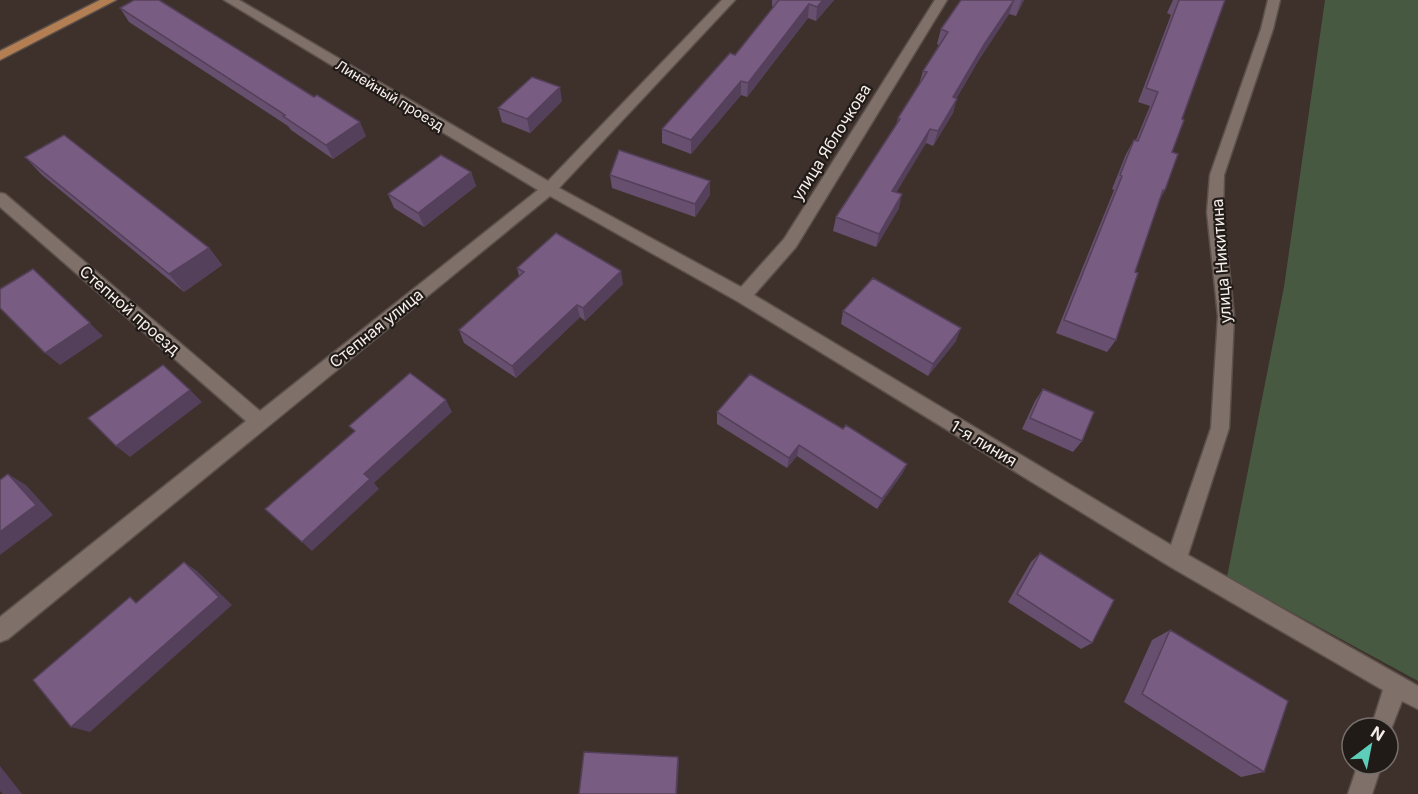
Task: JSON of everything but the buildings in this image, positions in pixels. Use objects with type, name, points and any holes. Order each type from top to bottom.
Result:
[{"type":"main road","points":[[0,56],[110,0]]},
{"type":"street","name":"Линейный проезд","points":[[230,0],[549,189]]},
{"type":"street","name":"Степная улица","points":[[0,631],[549,189],[729,0]]},
{"type":"street","name":"улица Яблочкова","points":[[743,296],[790,243],[941,0]]},
{"type":"street","name":"улица Никитина","points":[[1176,560],[1220,428],[1226,316],[1215,212],[1217,175],[1267,29],[1274,0]]},
{"type":"street","name":"1-я линия","points":[[549,189],[743,296],[1176,560],[1418,698]]},
{"type":"street","name":"Степной проезд","points":[[0,198],[260,422]]},
{"type":"street","points":[[1386,716],[1396,685]]},
{"type":"street","points":[[1359,794],[1366,776]]},
{"type":"green space","points":[[1325,0],[1418,0],[1418,681],[1227,577],[1284,287]]}]
